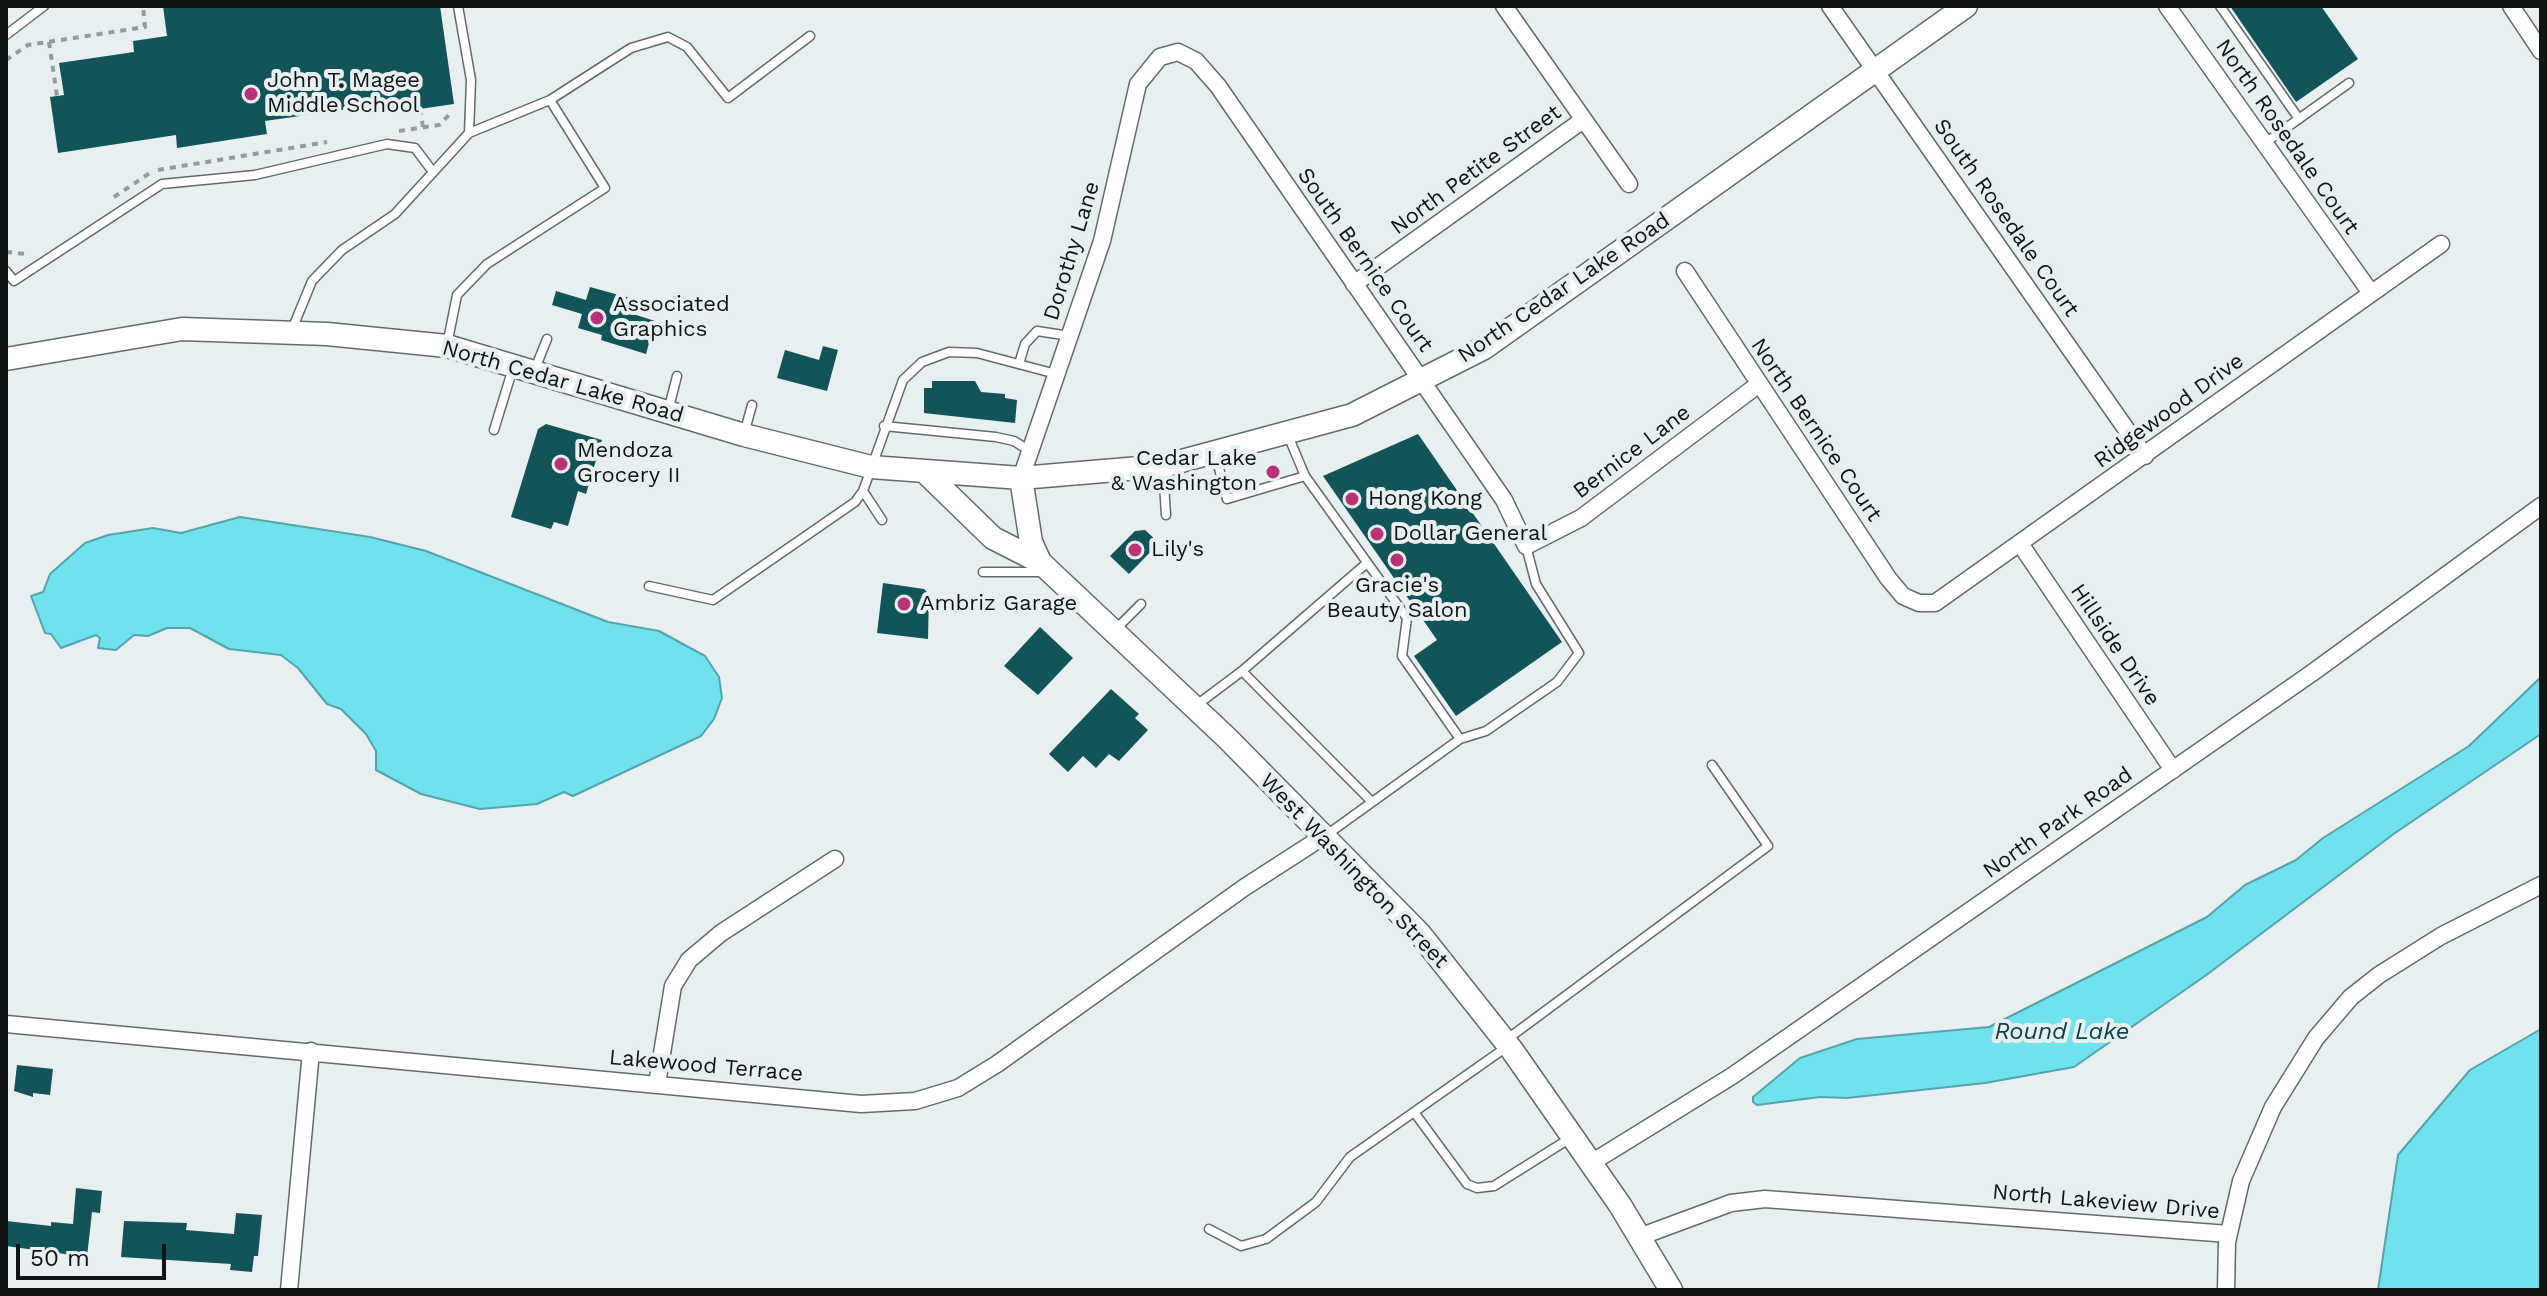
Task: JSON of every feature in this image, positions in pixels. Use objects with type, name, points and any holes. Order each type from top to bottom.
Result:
[{"type":"main road","name":"North Cedar Lake Road","points":[[6,359],[182,329],[291,332],[447,346],[744,435],[871,467],[1021,478],[1163,466],[1352,415],[1484,348],[1966,6]]},
{"type":"main road","points":[[924,471],[993,538],[1046,567]]},
{"type":"main road","name":"West Washington Street","points":[[1021,478],[1031,542],[1046,567],[1194,707],[1420,934],[1507,1043],[1591,1163],[1671,1290]]},
{"type":"street","points":[[1504,6],[1629,184]]},
{"type":"street","name":"South Rosedale Court","points":[[1830,6],[2145,456]]},
{"type":"street","name":"North Rosedale Court","points":[[2167,6],[2371,293]]},
{"type":"street","points":[[2511,6],[2541,51]]},
{"type":"street","name":"South Bernice Court","points":[[1178,52],[1196,61],[1218,86],[1504,500],[1526,546]]},
{"type":"street","name":"Dorothy Lane","points":[[1021,478],[1102,241],[1138,84],[1160,57],[1178,52]]},
{"type":"street","name":"North Petite Street","points":[[1354,284],[1583,120]]},
{"type":"street","name":"Ridgewood Drive","points":[[1919,603],[1935,603],[1951,594],[2441,244]]},
{"type":"street","name":"North Bernice Court","points":[[1685,271],[1888,578],[1903,596],[1919,603]]},
{"type":"street","name":"Bernice Lane","points":[[1526,546],[1581,518],[1759,384]]},
{"type":"street","name":"North Park Road","points":[[1591,1163],[1732,1076],[2173,770],[2541,506]]},
{"type":"street","name":"Hillside Drive","points":[[2021,545],[2173,770]]},
{"type":"street","name":"Lakewood Terrace","points":[[6,1024],[861,1104],[915,1101],[958,1088],[997,1064],[1245,887],[1324,836]]},
{"type":"street","points":[[657,1084],[673,986],[689,960],[721,933],[835,859]]},
{"type":"street","name":"North Lakeview Drive","points":[[1639,1237],[1731,1203],[1765,1199],[2229,1234],[2241,1181],[2273,1107],[2316,1038],[2351,997],[2441,936],[2541,885]]},
{"type":"street","points":[[289,1290],[311,1051]]},
{"type":"street","points":[[2226,1290],[2229,1234]]},
{"type":"lane","points":[[6,35],[44,6]]},
{"type":"lane","points":[[458,6],[471,80],[469,133]]},
{"type":"lane","points":[[2220,6],[2299,119]]},
{"type":"lane","points":[[291,332],[312,281],[342,250],[395,214],[469,133],[550,100],[631,48],[668,37],[687,47],[728,98],[810,36]]},
{"type":"lane","points":[[2265,144],[2349,83]]},
{"type":"lane","points":[[447,346],[457,295],[487,264],[605,188],[550,100]]},
{"type":"lane","points":[[6,271],[14,281],[162,184],[255,175],[387,144],[415,148],[433,172]]},
{"type":"lane","points":[[1019,364],[1025,344],[1037,331],[1070,336]]},
{"type":"lane","points":[[494,430],[524,370],[547,339]]},
{"type":"lane","points":[[649,586],[713,600],[825,525],[863,491],[903,380],[922,362],[949,352],[977,353],[1056,374]]},
{"type":"lane","points":[[668,412],[677,376]]},
{"type":"lane","points":[[744,435],[752,405]]},
{"type":"lane","points":[[884,426],[996,437],[1014,441],[1030,451]]},
{"type":"lane","points":[[1286,433],[1305,476],[1407,618],[1402,656],[1460,739]]},
{"type":"lane","points":[[1214,452],[1227,499],[1305,476]]},
{"type":"lane","points":[[1163,466],[1166,515]]},
{"type":"lane","points":[[863,491],[882,520]]},
{"type":"lane","points":[[1324,836],[1460,739],[1486,731],[1557,682],[1579,653],[1536,584],[1526,546]]},
{"type":"lane","points":[[1194,707],[1242,671],[1367,563]]},
{"type":"lane","points":[[983,572],[1046,567]]},
{"type":"lane","points":[[1113,631],[1141,604]]},
{"type":"lane","points":[[1242,671],[1371,801]]},
{"type":"lane","points":[[1209,1229],[1241,1246],[1266,1239],[1316,1202],[1350,1157],[1768,846],[1712,765]]},
{"type":"lane","points":[[1414,1112],[1467,1184],[1477,1188],[1494,1186],[1573,1137]]},
{"type":"path","points":[[6,60],[28,45],[145,27],[143,6]]},
{"type":"path","points":[[49,42],[57,96]]},
{"type":"path","points":[[420,109],[423,127]]},
{"type":"water","points":[[240,517],[370,537],[426,551],[608,622],[659,631],[705,656],[719,677],[722,698],[714,719],[701,736],[573,796],[564,792],[537,804],[480,809],[421,794],[376,770],[376,751],[366,734],[341,709],[327,704],[298,668],[281,655],[229,649],[190,628],[167,628],[148,636],[134,635],[116,650],[98,648],[100,638],[96,635],[61,648],[51,634],[45,633],[31,596],[43,592],[50,574],[85,543],[108,535],[153,528],[181,533]]},
{"type":"water","name":"Round Lake","points":[[2541,677],[2541,734],[2395,833],[2205,976],[2074,1067],[1985,1083],[1847,1098],[1820,1097],[1757,1105],[1753,1102],[1753,1097],[1800,1058],[1857,1039],[1989,1027],[2207,917],[2245,885],[2296,860],[2323,838],[2469,746]]},
{"type":"water","points":[[2541,1029],[2541,1290],[2378,1290],[2398,1155],[2470,1070]]},
{"type":"building","points":[[163,6],[440,6],[454,104],[399,112],[397,102],[265,121],[267,134],[177,148],[176,135],[58,153],[50,97],[64,95],[59,63],[134,52],[133,41],[167,36]]},
{"type":"building","points":[[2230,6],[2321,6],[2358,59],[2296,102]]},
{"type":"building","points":[[590,287],[630,298],[627,312],[655,321],[646,354],[601,340],[602,335],[578,328],[582,314],[552,305],[556,291],[586,300]]},
{"type":"building","points":[[823,346],[838,350],[827,391],[777,378],[785,350],[819,360]]},
{"type":"building","points":[[932,381],[975,381],[981,392],[1005,394],[1005,398],[1017,400],[1015,423],[924,413],[924,388],[932,388]]},
{"type":"building","name":"Mendoza Grocery II","points":[[546,424],[602,440],[586,494],[578,491],[568,526],[554,522],[551,529],[511,517],[538,429]]},
{"type":"building","points":[[1418,434],[1562,642],[1456,716],[1414,656],[1437,640],[1323,476]]},
{"type":"building","name":"Lily's","points":[[1145,530],[1159,543],[1129,574],[1110,556],[1135,531]]},
{"type":"building","name":"Ambriz Garage","points":[[883,583],[924,589],[929,594],[928,639],[877,633]]},
{"type":"building","points":[[1040,627],[1073,658],[1038,695],[1004,666]]},
{"type":"building","points":[[1111,689],[1139,714],[1135,718],[1148,730],[1119,761],[1109,754],[1096,768],[1083,756],[1068,772],[1049,754]]},
{"type":"building","points":[[17,1065],[53,1069],[50,1095],[33,1093],[33,1097],[14,1091]]},
{"type":"building","points":[[76,1188],[102,1191],[100,1213],[92,1212],[87,1257],[6,1246],[6,1221],[51,1226],[51,1222],[73,1224]]},
{"type":"building","points":[[236,1213],[262,1215],[258,1256],[254,1256],[252,1272],[230,1270],[231,1264],[121,1257],[124,1221],[187,1223],[186,1230],[234,1234]]},
{"type":"place","name":"John T. Magee Middle School","points":[[251,94]]},
{"type":"place","name":"Associated Graphics","points":[[597,318]]},
{"type":"place","name":"Mendoza Grocery II","points":[[561,464]]},
{"type":"place","name":"Cedar Lake & Washington","points":[[1273,472]]},
{"type":"place","name":"Hong Kong","points":[[1352,499]]},
{"type":"place","name":"Dollar General","points":[[1377,534]]},
{"type":"place","name":"Lily's","points":[[1135,550]]},
{"type":"place","name":"Gracie's Beauty Salon","points":[[1397,560]]},
{"type":"place","name":"Ambriz Garage","points":[[904,604]]}]
